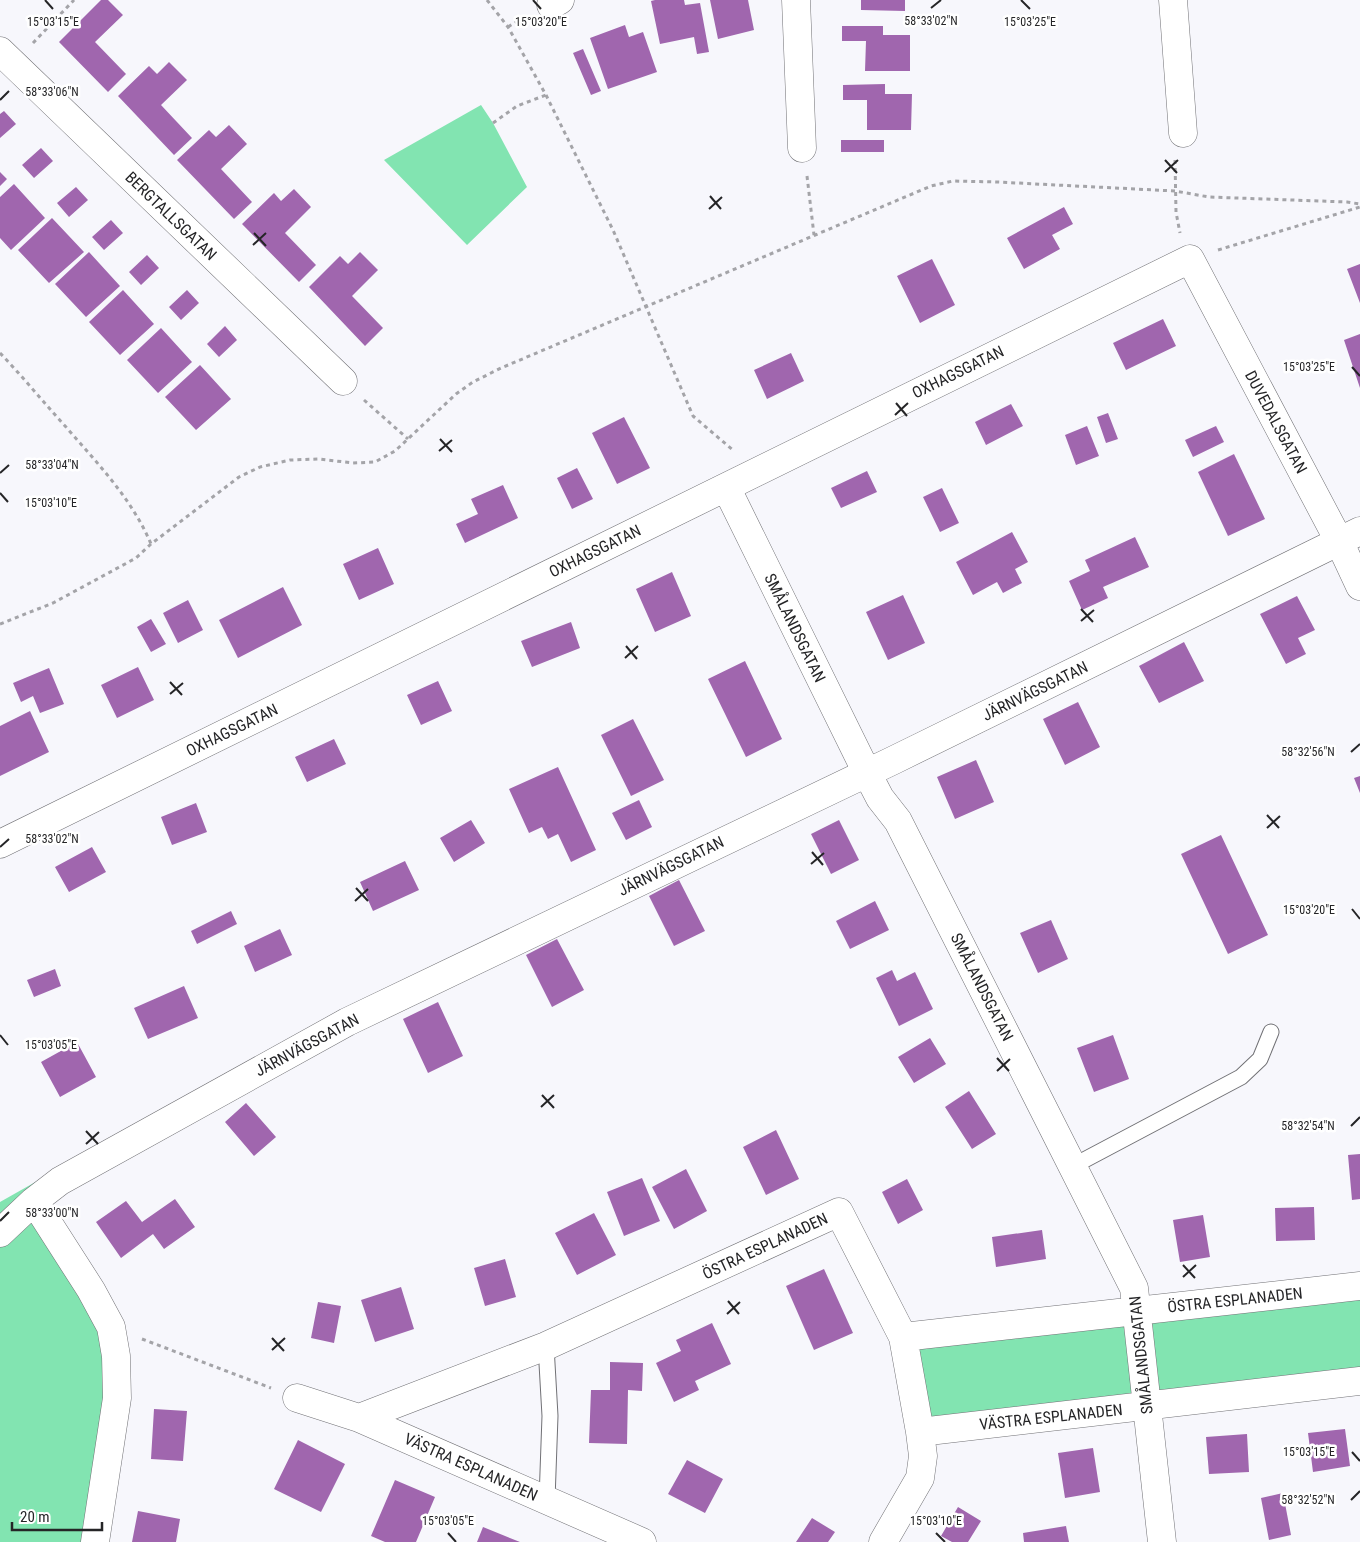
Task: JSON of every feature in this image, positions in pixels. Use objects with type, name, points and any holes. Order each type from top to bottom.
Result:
[{"type":"street","points":[[796,0],[802,148]]},
{"type":"street","points":[[1173,0],[1183,133]]},
{"type":"street","name":"BERGTALLSGATAN","points":[[8,58],[343,381]]},
{"type":"street","name":"OXHAGSGATAN","points":[[0,844],[1190,259]]},
{"type":"street","name":"DUVEDALSGATAN","points":[[1190,259],[1349,536],[1360,586]]},
{"type":"street","name":"SMÅLANDSGATAN","points":[[726,487],[867,773],[880,798],[898,821],[1134,1288],[1162,1542]]},
{"type":"street","name":"JÄRNVÄGSGATAN","points":[[0,1234],[34,1201],[60,1181],[347,1022],[867,773],[1349,536]]},
{"type":"street","points":[[34,1201],[91,1290],[111,1327],[116,1356],[117,1398],[95,1542]]},
{"type":"street","name":"ÖSTRA ESPLANADEN","points":[[359,1418],[546,1346],[839,1212],[903,1337],[1360,1286]]},
{"type":"street","points":[[883,1542],[920,1478],[923,1456],[903,1337]]},
{"type":"street","name":"VÄSTRA ESPLANADEN","points":[[920,1432],[1360,1381]]},
{"type":"street","name":"VÄSTRA ESPLANADEN","points":[[297,1398],[359,1418],[642,1542]]},
{"type":"lane","points":[[1073,1166],[1241,1077],[1260,1059],[1271,1032]]},
{"type":"lane","points":[[546,1346],[550,1416],[547,1500]]},
{"type":"path","points":[[8,58],[24,52],[74,0]]},
{"type":"path","points":[[487,0],[508,27],[546,95],[613,230],[693,416],[708,431],[748,462],[754,472]]},
{"type":"path","points":[[493,123],[517,106],[546,95]]},
{"type":"path","points":[[1183,133],[1176,157],[1176,212],[1180,234],[1190,259],[1360,205]]},
{"type":"path","points":[[802,148],[814,235]]},
{"type":"path","points":[[0,624],[53,603],[136,558],[151,544],[239,477],[260,468],[290,460],[353,463],[375,462],[395,451],[456,394],[473,382],[501,368],[931,186],[953,181],[1175,191],[1209,197],[1347,202],[1360,205]]},
{"type":"path","points":[[0,353],[90,454],[124,496],[144,527],[151,544]]},
{"type":"path","points":[[343,381],[408,439]]},
{"type":"path","points":[[111,1327],[297,1398]]},
{"type":"green space","points":[[481,105],[493,123],[527,187],[467,245],[384,160]]},
{"type":"green space","points":[[46,1176],[63,1251],[106,1322],[112,1417],[84,1542],[0,1542],[0,1202]]},
{"type":"green space","points":[[1360,1278],[1360,1374],[917,1426],[899,1335]]},
{"type":"building","points":[[101,0],[108,0],[123,15],[95,42],[126,74],[108,92],[59,42]]},
{"type":"building","points":[[684,0],[685,5],[700,3],[709,52],[697,54],[694,37],[660,44],[651,1]]},
{"type":"building","points":[[710,0],[748,0],[754,30],[718,39]]},
{"type":"building","points":[[861,0],[905,0],[905,11],[861,10]]},
{"type":"building","points":[[625,25],[629,37],[643,32],[657,72],[608,89],[590,38]]},
{"type":"building","points":[[842,26],[883,26],[883,35],[910,35],[910,71],[865,71],[866,41],[842,41]]},
{"type":"building","points":[[583,49],[601,91],[591,95],[573,53]]},
{"type":"building","points":[[169,62],[187,80],[161,105],[192,138],[174,155],[118,96],[149,66],[157,74]]},
{"type":"building","points":[[885,84],[885,94],[912,94],[911,130],[867,130],[867,100],[843,100],[843,85]]},
{"type":"building","points":[[4,111],[16,124],[0,138],[0,114]]},
{"type":"building","points":[[229,125],[247,144],[221,169],[252,202],[234,219],[177,160],[209,130],[216,137]]},
{"type":"building","points":[[841,140],[884,140],[884,152],[841,152]]},
{"type":"building","points":[[41,148],[53,161],[34,178],[22,165]]},
{"type":"building","points":[[0,172],[7,179],[0,186]]},
{"type":"building","points":[[14,184],[45,218],[11,250],[0,238],[0,197]]},
{"type":"building","points":[[76,187],[88,200],[69,217],[57,203]]},
{"type":"building","points":[[294,189],[311,207],[285,233],[316,265],[299,282],[242,224],[274,193],[281,201]]},
{"type":"building","points":[[1064,207],[1073,224],[1052,235],[1060,249],[1024,269],[1007,238]]},
{"type":"building","points":[[52,218],[84,252],[49,283],[18,250]]},
{"type":"building","points":[[111,220],[123,233],[104,250],[92,237]]},
{"type":"building","points":[[89,252],[120,286],[86,317],[55,284]]},
{"type":"building","points":[[360,252],[378,270],[352,296],[383,328],[365,346],[309,287],[340,256],[348,264]]},
{"type":"building","points":[[147,255],[159,268],[141,285],[129,272]]},
{"type":"building","points":[[932,259],[955,305],[920,323],[897,276]]},
{"type":"building","points":[[1360,264],[1360,303],[1347,269]]},
{"type":"building","points":[[123,290],[154,324],[120,355],[89,322]]},
{"type":"building","points":[[187,290],[199,303],[181,320],[169,307]]},
{"type":"building","points":[[1163,319],[1176,346],[1126,370],[1113,343]]},
{"type":"building","points":[[225,326],[237,340],[219,357],[207,344]]},
{"type":"building","points":[[161,328],[192,362],[158,393],[127,360]]},
{"type":"building","points":[[1360,334],[1360,388],[1344,340]]},
{"type":"building","points":[[791,353],[804,381],[767,399],[754,370]]},
{"type":"building","points":[[200,365],[231,399],[196,430],[165,397]]},
{"type":"building","points":[[1011,404],[1023,426],[986,445],[975,422]]},
{"type":"building","points":[[1108,413],[1118,439],[1106,443],[1097,417]]},
{"type":"building","points":[[624,417],[650,468],[617,484],[592,433]]},
{"type":"building","points":[[1087,426],[1099,456],[1076,465],[1065,435]]},
{"type":"building","points":[[1216,426],[1224,442],[1193,457],[1185,440]]},
{"type":"building","points":[[1234,454],[1265,519],[1228,536],[1198,472]]},
{"type":"building","points":[[577,468],[593,499],[572,509],[557,478]]},
{"type":"building","points":[[867,471],[877,492],[841,508],[831,488]]},
{"type":"building","points":[[503,485],[518,518],[465,543],[456,524],[478,514],[471,499]]},
{"type":"building","points":[[942,488],[959,523],[940,532],[923,497]]},
{"type":"building","points":[[1012,532],[1028,562],[1015,569],[1022,583],[1003,593],[997,582],[973,595],[956,562]]},
{"type":"building","points":[[1135,537],[1149,567],[1103,587],[1108,598],[1082,610],[1069,581],[1090,571],[1085,560]]},
{"type":"building","points":[[378,548],[394,584],[359,600],[343,564]]},
{"type":"building","points":[[672,572],[691,616],[655,632],[636,589]]},
{"type":"building","points":[[283,587],[302,625],[238,658],[219,620]]},
{"type":"building","points":[[903,595],[925,643],[888,660],[866,612]]},
{"type":"building","points":[[1297,596],[1315,630],[1298,638],[1306,654],[1286,664],[1260,614]]},
{"type":"building","points":[[188,600],[203,630],[178,643],[163,613]]},
{"type":"building","points":[[151,619],[166,644],[151,652],[137,627]]},
{"type":"building","points":[[571,622],[580,648],[532,667],[521,641]]},
{"type":"building","points":[[1184,642],[1204,681],[1159,703],[1139,666]]},
{"type":"building","points":[[745,661],[782,739],[746,757],[708,679]]},
{"type":"building","points":[[138,667],[154,700],[117,718],[101,685]]},
{"type":"building","points":[[49,668],[64,704],[40,713],[33,696],[21,702],[13,683]]},
{"type":"building","points":[[438,681],[452,711],[421,725],[407,695]]},
{"type":"building","points":[[1078,702],[1100,747],[1065,765],[1043,719]]},
{"type":"building","points":[[30,711],[49,752],[0,776],[0,726]]},
{"type":"building","points":[[633,719],[664,780],[631,796],[601,735]]},
{"type":"building","points":[[334,739],[346,764],[307,782],[295,757]]},
{"type":"building","points":[[976,760],[994,802],[955,819],[937,777]]},
{"type":"building","points":[[558,767],[596,850],[571,862],[558,834],[548,839],[542,827],[529,833],[509,789]]},
{"type":"building","points":[[1360,776],[1360,793],[1354,778]]},
{"type":"building","points":[[639,800],[652,827],[626,840],[612,813]]},
{"type":"building","points":[[196,803],[207,832],[172,845],[161,817]]},
{"type":"building","points":[[471,820],[485,843],[454,862],[440,838]]},
{"type":"building","points":[[839,820],[859,860],[831,874],[811,834]]},
{"type":"building","points":[[1221,835],[1268,935],[1228,954],[1181,854]]},
{"type":"building","points":[[92,847],[106,872],[69,892],[55,867]]},
{"type":"building","points":[[405,861],[419,890],[373,911],[360,882]]},
{"type":"building","points":[[679,880],[705,931],[674,946],[649,896]]},
{"type":"building","points":[[875,901],[889,930],[850,949],[836,921]]},
{"type":"building","points":[[231,911],[237,924],[197,944],[191,931]]},
{"type":"building","points":[[1051,920],[1068,959],[1038,973],[1020,933]]},
{"type":"building","points":[[280,929],[292,955],[255,972],[244,946]]},
{"type":"building","points":[[557,939],[584,990],[552,1007],[526,955]]},
{"type":"building","points":[[55,969],[61,986],[34,997],[27,980]]},
{"type":"building","points":[[892,970],[897,981],[915,972],[933,1009],[899,1026],[876,978]]},
{"type":"building","points":[[184,986],[198,1018],[148,1039],[134,1008]]},
{"type":"building","points":[[438,1002],[463,1056],[428,1073],[403,1019]]},
{"type":"building","points":[[1113,1035],[1129,1079],[1094,1092],[1077,1048]]},
{"type":"building","points":[[930,1038],[946,1064],[914,1083],[898,1057]]},
{"type":"building","points":[[77,1042],[96,1077],[60,1097],[41,1062]]},
{"type":"building","points":[[969,1091],[996,1134],[972,1149],[945,1107]]},
{"type":"building","points":[[246,1103],[276,1137],[254,1156],[225,1122]]},
{"type":"building","points":[[776,1130],[799,1179],[766,1195],[743,1147]]},
{"type":"building","points":[[1360,1154],[1360,1199],[1352,1200],[1348,1155]]},
{"type":"building","points":[[686,1169],[707,1211],[674,1229],[652,1187]]},
{"type":"building","points":[[642,1178],[660,1221],[624,1236],[607,1192]]},
{"type":"building","points":[[907,1179],[923,1210],[898,1224],[882,1192]]},
{"type":"building","points":[[175,1199],[195,1227],[164,1249],[153,1234],[121,1258],[96,1222],[126,1201],[142,1222]]},
{"type":"building","points":[[1314,1207],[1315,1240],[1276,1241],[1275,1208]]},
{"type":"building","points":[[594,1213],[616,1255],[577,1275],[555,1233]]},
{"type":"building","points":[[1203,1215],[1210,1257],[1180,1262],[1173,1220]]},
{"type":"building","points":[[1042,1230],[1046,1259],[996,1267],[992,1237]]},
{"type":"building","points":[[505,1259],[516,1297],[485,1306],[474,1268]]},
{"type":"building","points":[[824,1269],[853,1333],[814,1350],[786,1286]]},
{"type":"building","points":[[401,1287],[414,1329],[375,1342],[361,1300]]},
{"type":"building","points":[[318,1302],[341,1306],[334,1343],[311,1338]]},
{"type":"building","points":[[712,1323],[731,1364],[695,1381],[699,1390],[674,1402],[656,1363],[681,1351],[676,1340]]},
{"type":"building","points":[[610,1362],[643,1363],[642,1391],[628,1390],[627,1444],[589,1443],[591,1390],[610,1390]]},
{"type":"building","points":[[154,1409],[187,1411],[183,1461],[151,1459]]},
{"type":"building","points":[[1345,1429],[1350,1466],[1313,1472],[1308,1433]]},
{"type":"building","points":[[1247,1434],[1249,1472],[1209,1474],[1206,1437]]},
{"type":"building","points":[[298,1440],[345,1464],[321,1512],[274,1489]]},
{"type":"building","points":[[1093,1448],[1100,1492],[1065,1498],[1058,1453]]},
{"type":"building","points":[[687,1460],[723,1479],[705,1513],[668,1494]]},
{"type":"building","points":[[395,1480],[435,1497],[416,1542],[385,1542],[371,1536]]},
{"type":"building","points":[[1283,1493],[1291,1535],[1269,1540],[1261,1498]]},
{"type":"building","points":[[958,1507],[981,1521],[968,1542],[952,1542],[941,1536]]},
{"type":"building","points":[[138,1511],[180,1519],[176,1542],[132,1542]]},
{"type":"building","points":[[812,1518],[835,1532],[828,1542],[796,1542]]},
{"type":"building","points":[[1066,1526],[1069,1542],[1024,1542],[1023,1533]]},
{"type":"building","points":[[483,1527],[520,1542],[477,1542]]}]
